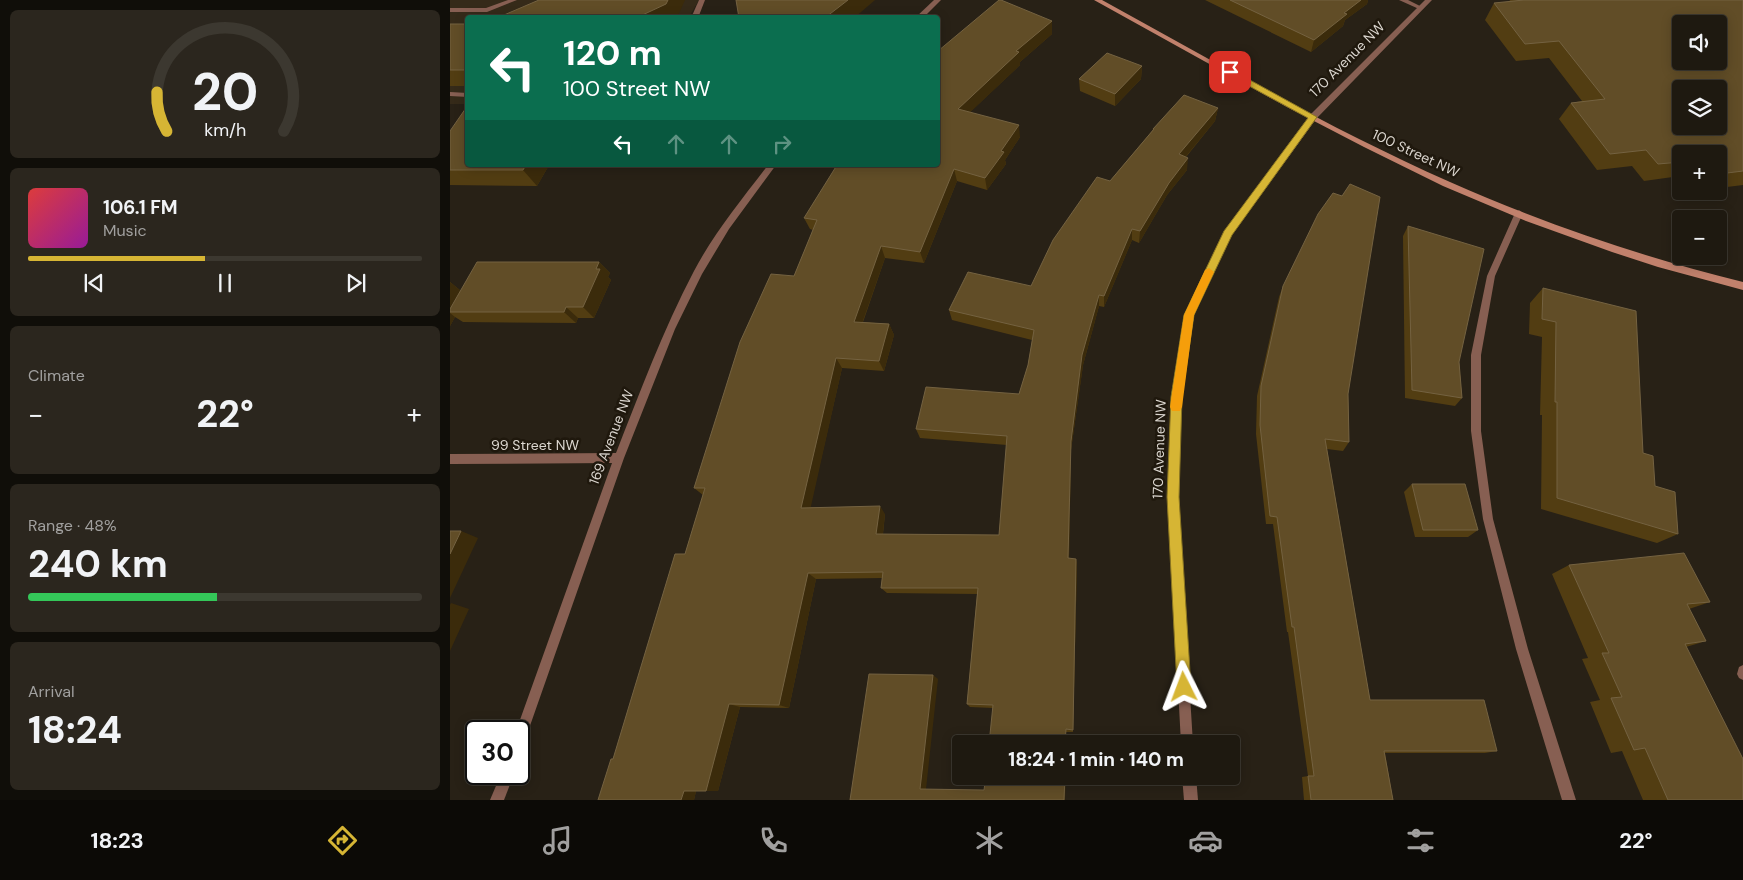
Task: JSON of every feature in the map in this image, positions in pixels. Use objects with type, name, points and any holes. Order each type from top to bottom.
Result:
[{"type":"street","points":[[450,10],[487,10],[514,0]]},
{"type":"street","points":[[695,15],[702,0]]},
{"type":"street","points":[[921,15],[938,0]]},
{"type":"street","name":"100 Street NW","points":[[1097,0],[1313,117],[1408,166],[1519,213],[1648,259],[1743,286]]},
{"type":"street","points":[[1402,0],[1420,8]]},
{"type":"street","name":"170 Avenue NW","points":[[1186,735],[1173,497],[1176,397],[1189,315],[1228,234],[1313,117],[1429,0]]},
{"type":"street","points":[[450,94],[465,94]]},
{"type":"street","name":"169 Avenue NW","points":[[526,720],[619,458],[670,329],[698,272],[726,227],[771,167]]},
{"type":"street","points":[[1519,213],[1491,276],[1476,354],[1476,431],[1488,519],[1522,649],[1569,800]]},
{"type":"street","name":"99 Street NW","points":[[450,459],[619,458]]},
{"type":"street","points":[[498,800],[503,785]]},
{"type":"street","points":[[1190,785],[1191,800]]},
{"type":"shaded area","points":[[450,0],[699,0],[690,15],[465,15],[465,104],[450,104]]},
{"type":"building","points":[[539,0],[668,0],[666,4],[642,15],[504,15]]},
{"type":"building","points":[[736,0],[848,0],[829,15],[738,15]]},
{"type":"building","points":[[999,0],[1052,21],[1016,51],[1019,52],[958,109],[1019,125],[1001,151],[1004,152],[985,178],[954,169],[920,252],[881,246],[854,322],[889,324],[879,361],[836,358],[801,508],[880,506],[876,534],[999,535],[1007,436],[916,429],[926,387],[1019,394],[1028,365],[1034,330],[949,310],[968,272],[1031,286],[1053,240],[1097,177],[1110,181],[1184,95],[1218,108],[1179,154],[1188,158],[1169,183],[1140,231],[1132,229],[1104,296],[1099,295],[1082,355],[1071,441],[1068,558],[1076,559],[1073,730],[1066,729],[1066,735],[990,735],[993,705],[967,704],[978,588],[881,588],[883,572],[808,573],[779,705],[729,704],[706,791],[684,791],[681,800],[598,800],[611,759],[613,759],[675,554],[685,554],[705,488],[694,488],[740,342],[771,274],[794,276],[817,220],[804,218],[836,167],[940,167],[940,49]]},
{"type":"building","points":[[1230,0],[1361,0],[1344,13],[1347,14],[1314,40]]},
{"type":"building","points":[[1524,0],[1743,0],[1743,171],[1727,173],[1727,145],[1672,145],[1672,163],[1658,164],[1646,150],[1610,154],[1571,103],[1605,99],[1559,41],[1525,44],[1494,3]]},
{"type":"building","points":[[450,24],[465,24],[465,70],[450,70]]},
{"type":"building","points":[[1107,53],[1142,66],[1115,94],[1079,79]]},
{"type":"building","points":[[465,109],[465,167],[525,167],[523,170],[450,170],[450,131]]},
{"type":"building","points":[[1350,184],[1380,197],[1348,394],[1349,442],[1325,439],[1370,700],[1484,700],[1497,751],[1384,751],[1393,800],[1311,800],[1308,776],[1314,776],[1294,627],[1292,627],[1277,517],[1270,516],[1260,425],[1261,386],[1283,286],[1318,214],[1333,193],[1342,196]]},
{"type":"building","points":[[1408,226],[1484,249],[1459,362],[1462,398],[1412,390]]},
{"type":"building","points":[[477,262],[599,262],[596,269],[600,269],[583,307],[566,307],[564,312],[450,312]]},
{"type":"building","points":[[1543,288],[1636,311],[1643,453],[1653,456],[1655,486],[1675,492],[1678,534],[1557,498],[1556,322],[1542,319]]},
{"type":"building","points":[[1412,484],[1465,484],[1478,530],[1423,530]]},
{"type":"building","points":[[450,531],[461,531],[450,554]]},
{"type":"building","points":[[1684,553],[1710,602],[1687,604],[1706,641],[1685,644],[1743,759],[1743,800],[1668,800],[1645,748],[1634,750],[1611,698],[1622,697],[1602,653],[1609,653],[1569,565]]},
{"type":"building","points":[[869,674],[933,675],[920,789],[984,790],[985,785],[1065,785],[1064,800],[850,800]]},
{"type":"slow traffic","points":[[1176,407],[1189,315],[1209,272]]},
{"type":"route","points":[[1184,687],[1173,497],[1176,397],[1189,315],[1228,234],[1313,117],[1230,72]]}]
